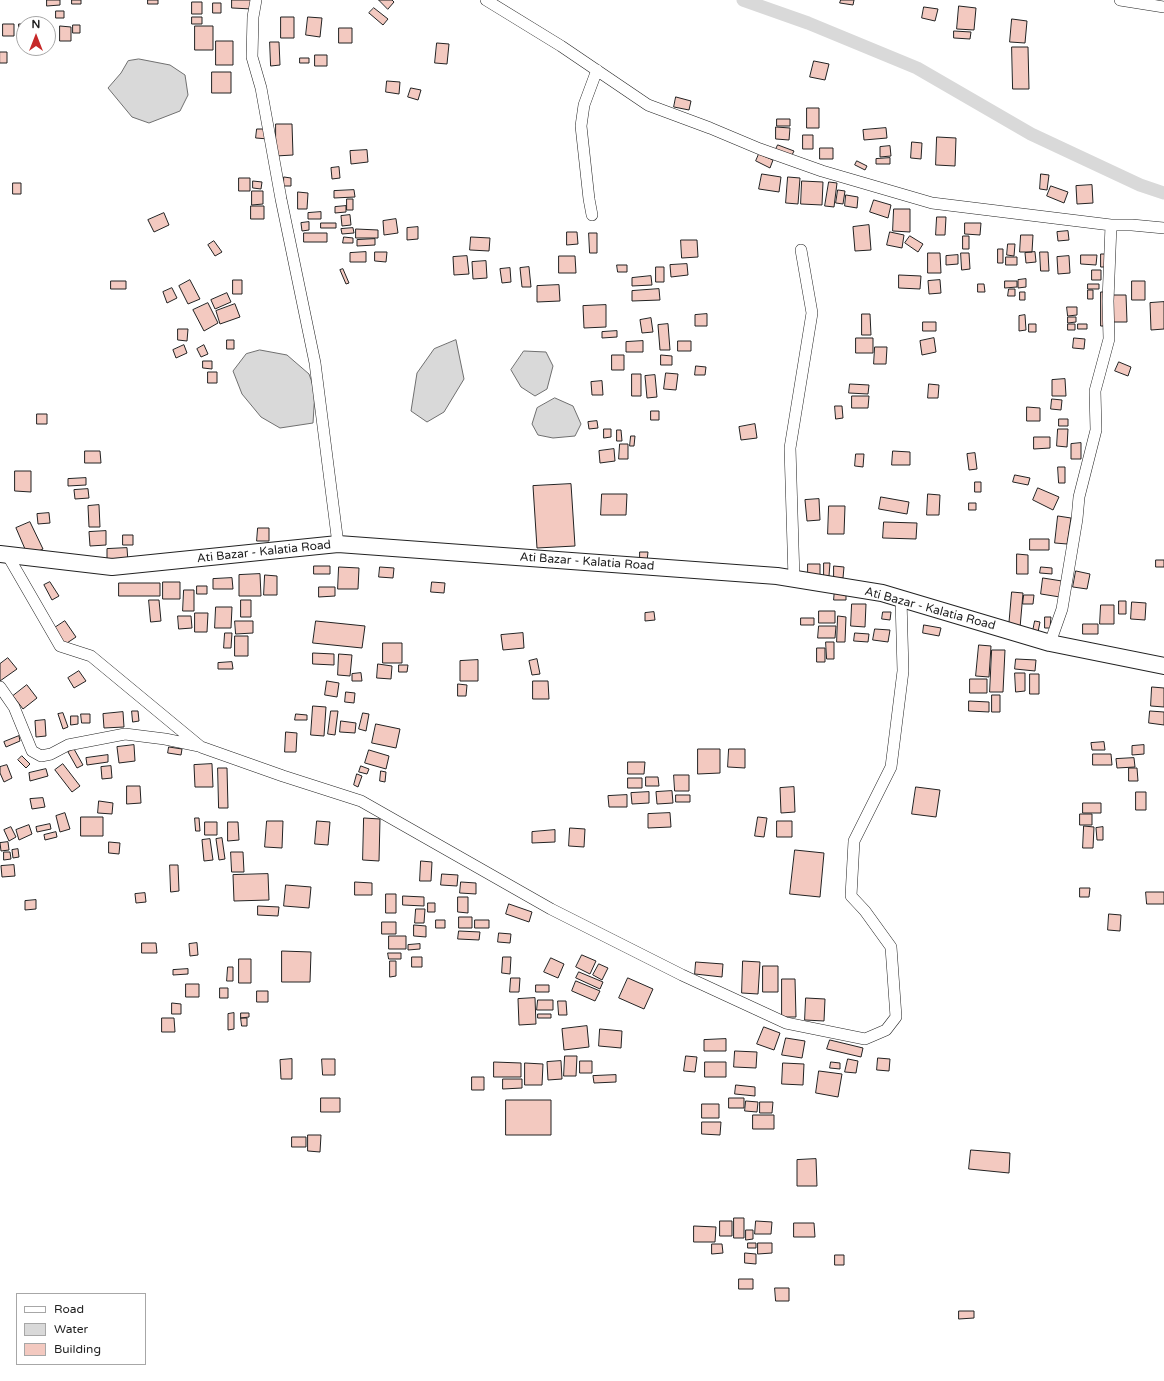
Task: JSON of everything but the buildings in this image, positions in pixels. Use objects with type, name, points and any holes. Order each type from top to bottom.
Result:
[{"type":"main road","name":"Ati Bazar - Kalatia Road","points":[[4,555],[112,567],[338,544],[777,576],[882,593],[1050,643],[1164,666]]},
{"type":"street","points":[[256,0],[253,17],[252,57],[261,88],[281,199],[315,362],[338,544]]},
{"type":"street","points":[[486,0],[561,46],[648,105],[710,128],[760,149],[822,171],[932,203],[1111,225],[1164,228]]},
{"type":"street","points":[[1120,0],[1164,7]]},
{"type":"street","points":[[592,215],[588,199],[581,126],[584,105],[597,70]]},
{"type":"street","points":[[1050,643],[1062,609],[1077,519],[1079,497],[1096,430],[1096,391],[1109,340],[1108,301],[1111,225]]},
{"type":"street","points":[[794,579],[790,448],[812,313],[801,250]]},
{"type":"street","points":[[4,555],[60,646],[91,656],[201,747]]},
{"type":"street","points":[[0,688],[14,708],[32,751],[41,756],[51,754],[68,745],[125,734],[165,739],[201,747],[283,776],[361,801],[552,909],[682,975],[786,1023],[865,1039],[886,1030],[896,1017],[891,947],[865,911],[851,896],[854,841],[891,768],[903,671],[901,599]]},
{"type":"water","points":[[139,59],[170,65],[185,75],[188,95],[180,111],[149,123],[132,117],[108,88],[121,73],[128,61]]},
{"type":"water","points":[[456,340],[464,379],[444,412],[427,422],[411,411],[417,373],[434,349]]},
{"type":"water","points":[[260,350],[287,355],[309,374],[315,391],[313,423],[280,428],[261,417],[242,394],[233,371],[246,354]]},
{"type":"water","points":[[524,351],[546,352],[553,366],[547,389],[535,396],[521,387],[511,370]]},
{"type":"water","points":[[555,398],[573,406],[581,424],[575,436],[553,438],[538,435],[532,424],[537,408]]},
{"type":"waterway","points":[[743,0],[808,23],[917,68],[1031,134],[1140,185],[1164,193]]}]
